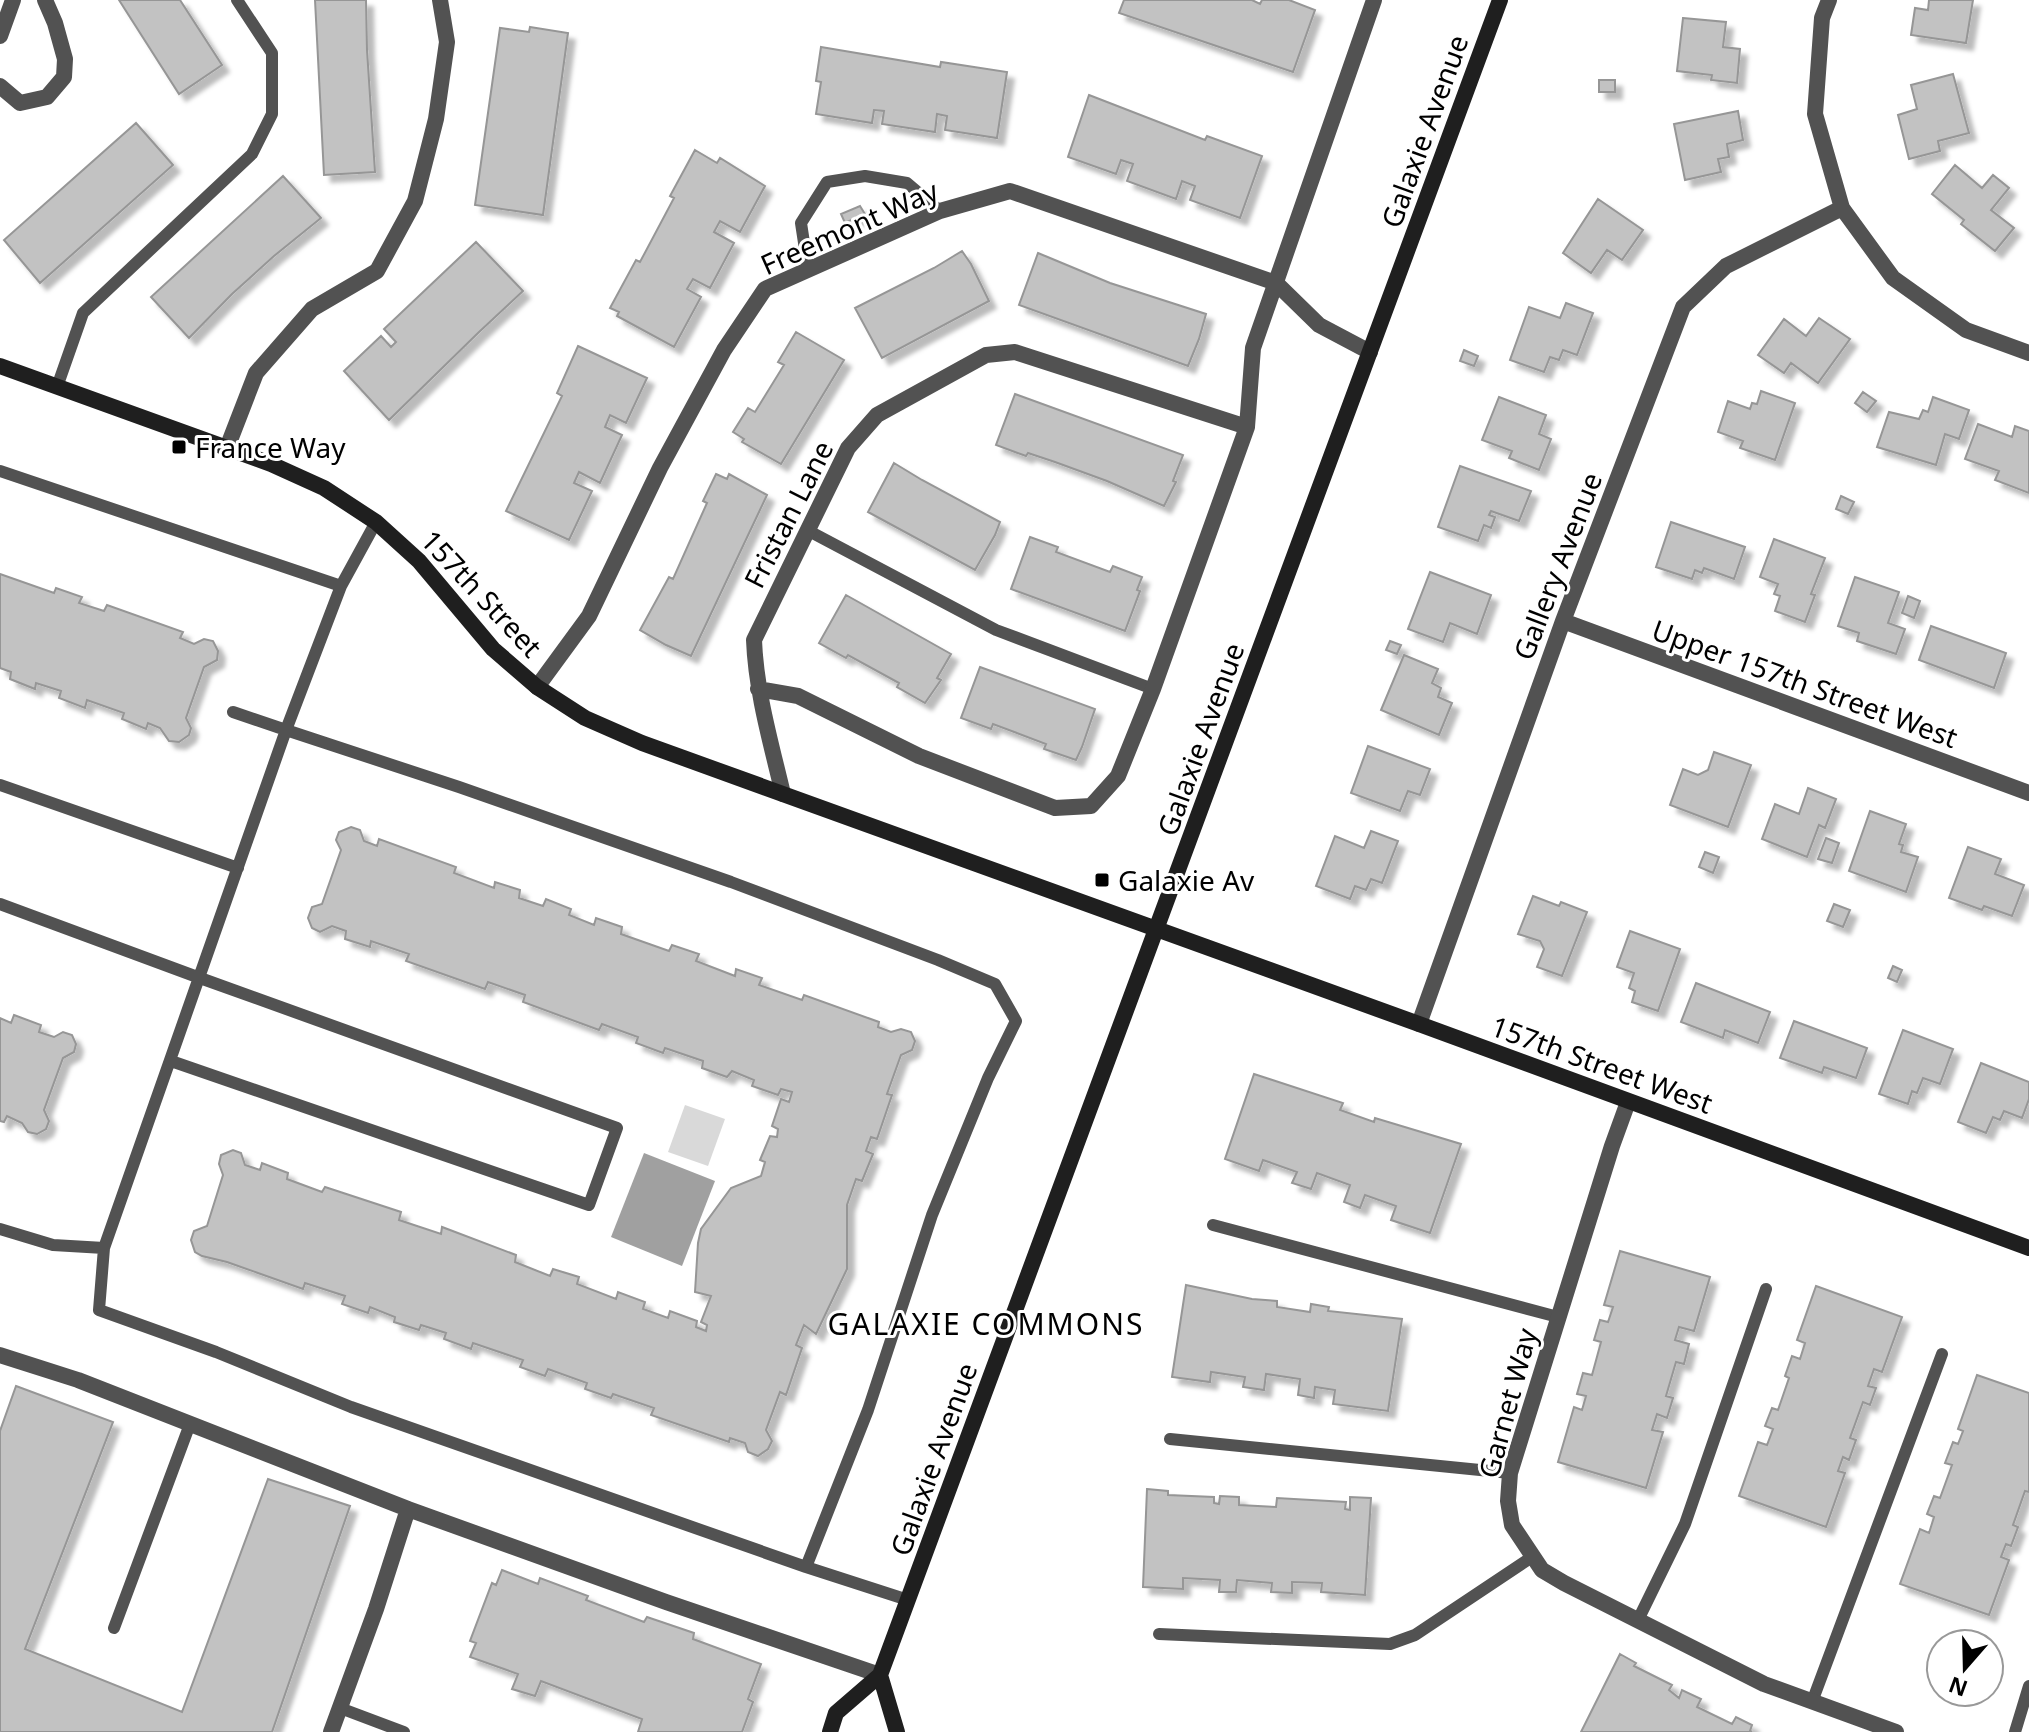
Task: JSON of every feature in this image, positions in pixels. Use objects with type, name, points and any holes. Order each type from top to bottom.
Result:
[{"type":"street","points":[[0,36],[13,0]]},
{"type":"street","points":[[0,86],[20,103],[47,97],[64,77],[65,59],[45,0]]},
{"type":"street","points":[[227,448],[256,373],[312,309],[377,271],[415,201],[436,119],[447,42],[440,0]]},
{"type":"street","points":[[758,689],[798,696],[919,756],[1055,808],[1091,806],[1118,776],[1153,689],[1247,427],[1253,348],[1374,0]]},
{"type":"street","name":"Galaxie Avenue","points":[[830,1732],[836,1713],[880,1675],[1500,0]]},
{"type":"street","points":[[1829,0],[1822,18],[1815,114],[1842,208],[1893,278],[1966,330],[2029,353]]},
{"type":"street","name":"Freemont Way","points":[[537,687],[589,616],[660,468],[724,350],[765,289],[940,211],[1010,191],[1276,283],[1319,325],[1370,352]]},
{"type":"street","name":"Gallery Avenue","points":[[1419,1024],[1563,621],[1683,307],[1726,266],[1842,208]]},
{"type":"street","name":"Fristan Lane","points":[[783,794],[758,689],[754,640],[848,448],[877,415],[986,355],[1015,352],[1247,427]]},
{"type":"street","name":"157th Street","points":[[0,366],[271,464],[324,488],[376,522],[419,561],[493,649],[537,687],[585,718],[642,743],[1157,929]]},
{"type":"street","name":"Upper 157th Street West","points":[[1563,621],[2029,793]]},
{"type":"street","name":"157th Street West","points":[[1157,929],[2029,1248]]},
{"type":"street","name":"Garnet Way","points":[[1628,1102],[1510,1473],[1508,1501],[1512,1525],[1542,1570],[1564,1583],[1764,1684],[1896,1732]]},
{"type":"street","points":[[0,1355],[78,1380],[408,1509],[880,1675],[897,1732]]},
{"type":"street","points":[[331,1732],[408,1509]]},
{"type":"lane","points":[[57,387],[83,313],[252,154],[272,114],[272,53],[237,0]]},
{"type":"lane","points":[[808,269],[801,223],[827,182],[865,176],[907,183],[940,211]]},
{"type":"lane","points":[[0,471],[341,586]]},
{"type":"lane","points":[[376,522],[341,586],[286,730],[104,1248],[99,1310],[216,1352],[351,1407],[908,1600]]},
{"type":"lane","points":[[807,530],[996,630],[1153,689]]},
{"type":"lane","points":[[233,712],[475,792],[731,882],[995,984],[1016,1021],[988,1078],[932,1215],[868,1410],[806,1567]]},
{"type":"lane","points":[[0,785],[238,868]]},
{"type":"lane","points":[[0,904],[617,1128],[589,1205],[171,1061]]},
{"type":"lane","points":[[1213,1225],[1558,1317]]},
{"type":"lane","points":[[0,1229],[53,1245],[104,1248]]},
{"type":"lane","points":[[1638,1620],[1694,1501],[1766,1289]]},
{"type":"lane","points":[[1812,1702],[1942,1354]]},
{"type":"lane","points":[[114,1628],[190,1424]]},
{"type":"lane","points":[[1170,1439],[1510,1473]]},
{"type":"lane","points":[[1159,1634],[1390,1644],[1415,1635],[1532,1557]]},
{"type":"lane","points":[[2015,1732],[2029,1686]]},
{"type":"lane","points":[[340,1708],[404,1732]]},
{"type":"shaded area","points":[[685,1105],[725,1119],[708,1166],[668,1152]]},
{"type":"shaded area","points":[[644,1153],[715,1181],[682,1266],[611,1237]]},
{"type":"building","points":[[119,0],[180,0],[222,65],[179,94]]},
{"type":"building","points":[[315,0],[366,0],[375,172],[324,175]]},
{"type":"building","points":[[1124,0],[1252,0],[1260,4],[1262,0],[1289,0],[1315,10],[1293,72],[1119,13]]},
{"type":"building","points":[[1929,0],[1973,0],[1966,43],[1911,35],[1915,8],[1928,10]]},
{"type":"building","points":[[1683,18],[1726,22],[1723,47],[1740,49],[1737,83],[1711,80],[1712,75],[1677,71]]},
{"type":"building","points":[[530,27],[568,33],[543,215],[475,205],[500,28],[529,32]]},
{"type":"building","points":[[821,47],[940,67],[941,62],[1007,72],[997,138],[945,130],[947,116],[937,114],[935,132],[882,124],[884,111],[874,110],[872,123],[816,114],[821,82],[816,81]]},
{"type":"building","points":[[1953,74],[1969,133],[1938,141],[1940,151],[1909,159],[1898,115],[1917,109],[1911,85]]},
{"type":"building","points":[[1599,80],[1615,80],[1615,92],[1599,92]]},
{"type":"building","points":[[1089,95],[1205,140],[1207,136],[1262,156],[1240,218],[1190,200],[1195,186],[1182,181],[1176,199],[1127,181],[1133,164],[1121,160],[1116,174],[1068,157]]},
{"type":"building","points":[[1738,111],[1743,140],[1727,144],[1729,157],[1718,159],[1721,172],[1685,180],[1674,124]]},
{"type":"building","points":[[136,123],[173,165],[40,283],[4,240]]},
{"type":"building","points":[[695,150],[717,163],[720,158],[765,186],[740,232],[720,221],[714,232],[734,243],[710,288],[693,279],[687,289],[701,297],[674,347],[617,316],[619,312],[610,308],[636,260],[640,262]]},
{"type":"building","points":[[1955,165],[1982,188],[1993,175],[2009,188],[1991,210],[2014,228],[1995,251],[1961,224],[1964,220],[1932,194]]},
{"type":"building","points":[[283,176],[321,218],[232,294],[189,338],[151,297]]},
{"type":"building","points":[[1598,199],[1643,230],[1622,260],[1607,250],[1591,273],[1563,253]]},
{"type":"building","points":[[860,206],[865,214],[845,223],[841,214]]},
{"type":"building","points":[[476,242],[523,291],[389,420],[344,371],[381,336],[391,347],[396,342],[384,329]]},
{"type":"building","points":[[962,251],[989,301],[882,358],[855,308]]},
{"type":"building","points":[[1038,253],[1110,283],[1206,314],[1188,366],[1019,305]]},
{"type":"building","points":[[1566,303],[1593,313],[1577,355],[1563,350],[1559,360],[1550,357],[1544,372],[1510,360],[1529,307],[1560,318]]},
{"type":"building","points":[[1819,318],[1850,339],[1818,383],[1791,363],[1784,373],[1758,355],[1784,319],[1806,336]]},
{"type":"building","points":[[796,332],[844,360],[781,464],[742,442],[744,439],[733,432],[748,408],[755,412],[784,365],[778,362]]},
{"type":"building","points":[[578,346],[647,378],[626,423],[610,415],[605,427],[622,435],[600,483],[579,472],[574,483],[592,491],[569,540],[506,511],[562,396],[557,393]]},
{"type":"building","points":[[1464,350],[1478,356],[1474,366],[1460,361]]},
{"type":"building","points":[[1761,391],[1795,403],[1775,460],[1740,448],[1743,441],[1718,432],[1728,401],[1750,409],[1752,403],[1757,404]]},
{"type":"building","points":[[1863,392],[1876,401],[1867,412],[1855,403]]},
{"type":"building","points":[[1015,394],[1183,455],[1173,481],[1176,482],[1164,506],[1055,462],[996,445]]},
{"type":"building","points":[[1499,397],[1546,415],[1539,434],[1551,439],[1539,470],[1509,458],[1512,451],[1482,440]]},
{"type":"building","points":[[1933,397],[1969,410],[1959,439],[1945,434],[1936,465],[1877,447],[1889,412],[1919,419],[1923,410],[1928,412]]},
{"type":"building","points":[[1978,424],[2012,437],[2015,426],[2029,431],[2029,493],[1995,480],[1999,471],[1965,459]]},
{"type":"building","points":[[894,463],[1000,522],[975,570],[868,512]]},
{"type":"building","points":[[1460,466],[1531,491],[1519,521],[1491,511],[1489,515],[1495,517],[1491,528],[1484,525],[1478,541],[1438,527]]},
{"type":"building","points":[[716,474],[727,479],[729,474],[767,495],[691,656],[640,630],[669,577],[673,579],[707,503],[703,501]]},
{"type":"building","points":[[1841,496],[1854,502],[1848,514],[1836,509]]},
{"type":"building","points":[[1671,522],[1745,547],[1734,579],[1704,568],[1702,573],[1695,570],[1692,579],[1656,567]]},
{"type":"building","points":[[1030,537],[1058,547],[1056,552],[1110,572],[1113,566],[1142,577],[1125,631],[1011,589]]},
{"type":"building","points":[[1774,539],[1825,558],[1811,594],[1815,595],[1805,622],[1775,611],[1780,596],[1774,594],[1778,584],[1760,577]]},
{"type":"building","points":[[1430,572],[1491,595],[1477,634],[1450,623],[1443,642],[1408,629]]},
{"type":"building","points":[[0,574],[54,593],[56,588],[82,597],[79,603],[104,611],[107,605],[183,632],[180,638],[194,644],[204,639],[213,641],[218,651],[217,660],[204,667],[186,718],[191,728],[189,735],[179,742],[169,741],[160,728],[148,723],[146,729],[122,719],[124,713],[87,700],[85,708],[59,698],[61,691],[36,683],[35,689],[10,679],[11,672],[0,668]]},
{"type":"building","points":[[1855,577],[1899,592],[1888,623],[1905,629],[1896,654],[1857,641],[1859,633],[1838,626]]},
{"type":"building","points":[[846,595],[951,654],[937,678],[941,680],[925,703],[897,687],[899,683],[819,643]]},
{"type":"building","points":[[1908,596],[1920,601],[1914,618],[1902,613]]},
{"type":"building","points":[[1931,626],[2006,653],[1994,688],[1919,660]]},
{"type":"building","points":[[1390,641],[1401,645],[1397,654],[1386,650]]},
{"type":"building","points":[[1404,655],[1438,669],[1432,683],[1441,688],[1438,697],[1452,703],[1439,735],[1381,710]]},
{"type":"building","points":[[980,667],[1095,709],[1076,760],[1044,749],[1046,744],[993,724],[991,729],[961,718]]},
{"type":"building","points":[[1368,746],[1430,769],[1420,795],[1408,791],[1400,811],[1351,793]]},
{"type":"building","points":[[1714,752],[1751,765],[1728,827],[1670,805],[1683,769],[1698,775],[1708,770]]},
{"type":"building","points":[[1808,788],[1836,799],[1825,828],[1819,825],[1807,857],[1762,839],[1775,804],[1799,814]]},
{"type":"building","points":[[1870,811],[1906,824],[1899,844],[1903,845],[1901,852],[1918,857],[1906,892],[1849,871]]},
{"type":"building","points":[[351,827],[360,830],[364,841],[377,846],[379,839],[456,867],[454,873],[494,888],[495,882],[520,890],[519,898],[543,906],[546,899],[571,909],[569,915],[594,925],[596,918],[622,927],[621,934],[669,951],[672,945],[699,954],[696,961],[735,976],[736,969],[762,978],[759,985],[802,1000],[804,995],[879,1022],[878,1027],[891,1032],[901,1029],[911,1032],[915,1041],[912,1050],[901,1055],[887,1094],[892,1095],[877,1139],[871,1137],[866,1151],[873,1154],[862,1181],[856,1179],[847,1205],[847,1269],[816,1334],[804,1325],[796,1345],[802,1348],[786,1395],[780,1392],[766,1430],[772,1441],[768,1449],[758,1456],[748,1452],[745,1443],[730,1438],[729,1442],[651,1415],[654,1408],[613,1394],[611,1398],[585,1389],[587,1383],[548,1369],[545,1376],[520,1367],[523,1360],[473,1343],[471,1349],[444,1339],[446,1333],[421,1325],[419,1330],[394,1322],[395,1317],[370,1307],[368,1313],[342,1304],[345,1296],[305,1283],[303,1289],[195,1252],[191,1240],[194,1231],[207,1226],[223,1175],[219,1164],[221,1155],[233,1150],[241,1153],[245,1165],[260,1170],[262,1163],[288,1173],[287,1179],[322,1192],[325,1187],[401,1212],[399,1220],[441,1234],[442,1227],[516,1255],[515,1262],[550,1276],[553,1269],[579,1277],[577,1284],[616,1299],[618,1292],[645,1302],[643,1309],[668,1318],[670,1311],[697,1321],[696,1327],[706,1331],[707,1325],[701,1322],[711,1296],[695,1292],[701,1229],[731,1188],[761,1176],[765,1162],[760,1160],[770,1136],[777,1137],[778,1129],[772,1126],[781,1099],[789,1102],[792,1092],[781,1089],[778,1095],[752,1086],[754,1080],[732,1071],[727,1077],[702,1068],[703,1061],[665,1048],[663,1053],[636,1043],[638,1037],[602,1024],[599,1030],[523,1002],[525,995],[488,982],[485,989],[406,961],[409,954],[371,941],[370,947],[345,939],[346,931],[332,926],[320,932],[312,928],[308,918],[312,907],[322,904],[341,850],[336,840],[339,832]]},
{"type":"building","points":[[1371,831],[1398,841],[1382,883],[1371,879],[1366,890],[1355,886],[1350,899],[1316,886],[1335,836],[1364,848]]},
{"type":"building","points":[[1826,838],[1839,843],[1832,863],[1818,859]]},
{"type":"building","points":[[1968,847],[2001,859],[1995,874],[2024,885],[2012,916],[1984,906],[1982,910],[1949,898]]},
{"type":"building","points":[[1705,852],[1719,857],[1713,873],[1699,867]]},
{"type":"building","points":[[1533,896],[1587,912],[1562,976],[1537,967],[1544,949],[1540,941],[1518,934]]},
{"type":"building","points":[[1834,904],[1850,910],[1843,927],[1827,921]]},
{"type":"building","points":[[1630,931],[1680,949],[1658,1011],[1632,1002],[1635,991],[1629,988],[1634,973],[1617,967]]},
{"type":"building","points":[[1893,966],[1902,970],[1897,982],[1888,978]]},
{"type":"building","points":[[1696,983],[1770,1012],[1758,1043],[1725,1030],[1723,1038],[1681,1022]]},
{"type":"building","points":[[14,1015],[41,1025],[39,1032],[54,1037],[63,1032],[72,1035],[76,1044],[74,1052],[63,1058],[44,1110],[49,1121],[46,1129],[37,1134],[28,1132],[22,1123],[7,1116],[4,1122],[0,1121],[0,1018],[11,1023]]},
{"type":"building","points":[[1794,1021],[1867,1048],[1856,1078],[1824,1067],[1822,1073],[1780,1058]]},
{"type":"building","points":[[1903,1030],[1953,1049],[1940,1084],[1923,1078],[1917,1093],[1912,1091],[1908,1104],[1879,1094]]},
{"type":"building","points":[[1981,1063],[2029,1082],[2029,1099],[2022,1118],[2004,1111],[2000,1120],[1993,1117],[1986,1133],[1958,1122]]},
{"type":"building","points":[[1254,1074],[1343,1103],[1340,1110],[1374,1122],[1375,1118],[1461,1144],[1430,1233],[1391,1220],[1396,1206],[1365,1195],[1360,1208],[1344,1202],[1350,1185],[1317,1173],[1311,1189],[1292,1183],[1297,1172],[1263,1160],[1259,1171],[1225,1159]]},
{"type":"building","points":[[1620,1251],[1710,1277],[1694,1331],[1679,1327],[1675,1340],[1689,1344],[1684,1364],[1676,1362],[1666,1396],[1673,1398],[1667,1418],[1657,1414],[1652,1430],[1663,1432],[1646,1488],[1558,1462],[1574,1407],[1582,1410],[1586,1396],[1577,1394],[1583,1373],[1592,1375],[1601,1342],[1594,1340],[1600,1320],[1608,1322],[1613,1307],[1604,1305]]},
{"type":"building","points":[[1186,1285],[1277,1301],[1277,1307],[1310,1312],[1311,1304],[1329,1307],[1328,1311],[1402,1319],[1388,1411],[1333,1404],[1335,1390],[1315,1387],[1314,1398],[1298,1395],[1300,1379],[1266,1374],[1264,1390],[1243,1387],[1245,1377],[1211,1372],[1210,1382],[1172,1377]]},
{"type":"building","points":[[1816,1286],[1902,1317],[1882,1372],[1874,1369],[1868,1386],[1876,1388],[1870,1405],[1863,1402],[1850,1438],[1856,1440],[1849,1460],[1843,1457],[1838,1471],[1845,1473],[1826,1527],[1739,1496],[1758,1442],[1767,1445],[1773,1429],[1765,1426],[1772,1408],[1778,1410],[1789,1378],[1785,1376],[1792,1356],[1800,1359],[1805,1343],[1797,1340]]},
{"type":"building","points":[[1977,1375],[2029,1393],[2029,1492],[2025,1491],[2013,1525],[2018,1527],[2011,1546],[2006,1544],[2001,1557],[2009,1560],[1989,1615],[1900,1584],[1920,1529],[1929,1533],[1934,1517],[1927,1514],[1934,1496],[1940,1498],[1952,1465],[1945,1463],[1953,1442],[1958,1444],[1963,1431],[1958,1429]]},
{"type":"building","points":[[16,1386],[113,1422],[25,1649],[182,1712],[268,1479],[350,1506],[272,1732],[0,1732],[0,1431]]},
{"type":"building","points":[[1147,1489],[1168,1491],[1168,1495],[1214,1497],[1214,1503],[1219,1504],[1220,1496],[1239,1497],[1239,1505],[1276,1507],[1277,1498],[1346,1502],[1345,1509],[1350,1510],[1350,1497],[1371,1498],[1365,1595],[1321,1592],[1322,1583],[1292,1582],[1292,1593],[1271,1592],[1272,1583],[1237,1580],[1236,1592],[1219,1592],[1220,1580],[1183,1578],[1183,1589],[1143,1587]]},
{"type":"building","points":[[502,1570],[538,1584],[540,1578],[644,1622],[647,1617],[694,1633],[693,1639],[761,1664],[748,1699],[753,1702],[742,1732],[638,1732],[642,1719],[541,1681],[535,1696],[512,1689],[518,1674],[470,1657],[476,1643],[470,1641],[492,1583],[496,1585]]},
{"type":"building","points":[[1620,1654],[1636,1663],[1634,1666],[1672,1685],[1669,1690],[1679,1698],[1682,1690],[1701,1699],[1697,1707],[1732,1724],[1736,1717],[1752,1725],[1752,1732],[1581,1732]]},
{"type":"place","name":"France Way","points":[[179,447]]},
{"type":"place","name":"Galaxie Av","points":[[1102,880]]},
{"type":"district","name":"GALAXIE COMMONS","points":[[986,1323]]}]
